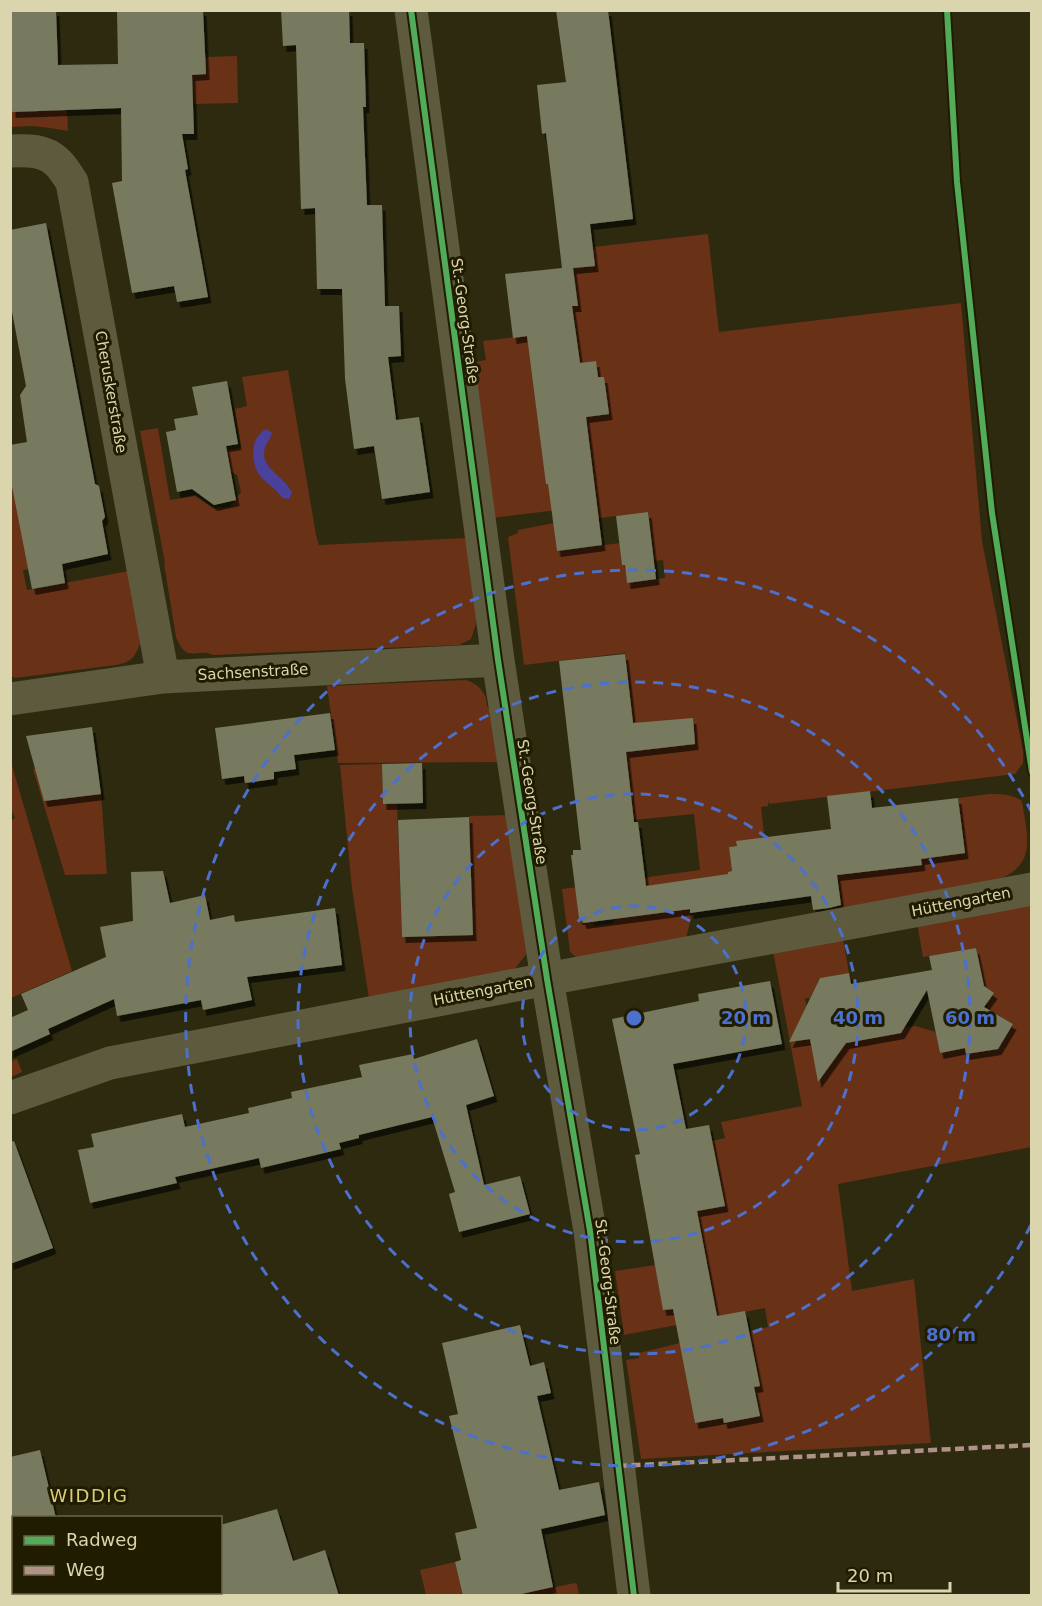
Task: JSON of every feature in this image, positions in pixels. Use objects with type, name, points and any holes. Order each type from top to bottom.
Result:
[{"type":"street","name":"St.-Georg-Straße","points":[[411,10],[498,660],[547,979],[590,1231],[634,1596]]},
{"type":"street","name":"Cheruskerstraße","points":[[10,151],[24,150],[42,153],[57,161],[72,182],[163,677]]},
{"type":"street","name":"Sachsenstraße","points":[[10,699],[163,677],[498,660]]},
{"type":"street","name":"Hüttengarten","points":[[10,1098],[110,1063],[1032,889]]},
{"type":"shaded area","points":[[237,56],[238,103],[193,104],[192,75],[206,74],[205,57]]},
{"type":"shaded area","points":[[10,76],[12,112],[67,110],[68,131],[32,126],[11,127]]},
{"type":"shaded area","points":[[708,234],[719,332],[961,303],[982,541],[1023,751],[1023,763],[1015,774],[769,804],[768,800],[768,806],[761,807],[765,842],[737,842],[737,846],[729,847],[732,871],[728,872],[731,892],[686,881],[691,919],[686,938],[578,959],[570,952],[562,889],[578,887],[579,919],[594,922],[595,926],[614,923],[614,918],[634,879],[700,870],[694,814],[633,820],[626,752],[657,748],[623,727],[631,709],[625,653],[524,665],[508,537],[518,533],[518,530],[554,523],[557,551],[620,543],[622,565],[625,565],[627,582],[665,578],[663,560],[654,561],[648,512],[584,520],[582,507],[492,518],[474,362],[486,360],[483,341],[575,330],[572,306],[578,305],[573,268],[595,266],[593,247]]},
{"type":"shaded area","points":[[288,370],[319,545],[465,538],[478,596],[476,624],[471,639],[459,645],[213,655],[188,653],[180,645],[176,637],[165,563],[140,431],[158,428],[170,500],[195,496],[213,508],[230,507],[241,492],[237,475],[223,468],[221,451],[241,448],[235,409],[247,406],[242,377]]},
{"type":"shaded area","points":[[266,429],[272,433],[264,452],[265,458],[271,469],[289,487],[292,493],[289,499],[282,498],[257,472],[253,458],[254,445],[256,438]]},
{"type":"shaded area","points":[[10,466],[31,569],[23,570],[27,590],[129,571],[140,643],[129,661],[116,665],[15,678],[11,676]]},
{"type":"shaded area","points":[[466,680],[481,689],[487,706],[493,712],[505,762],[338,763],[327,686]]},
{"type":"shaded area","points":[[11,762],[72,971],[11,998],[10,821],[15,818],[11,809]]},
{"type":"shaded area","points":[[382,764],[383,804],[397,804],[402,937],[473,935],[469,816],[509,815],[527,953],[514,970],[369,999],[352,889],[340,765]]},
{"type":"shaded area","points":[[58,765],[101,794],[107,874],[65,875],[33,769]]},
{"type":"shaded area","points":[[1002,794],[1022,801],[1027,847],[1020,865],[1011,873],[999,879],[842,908],[834,849],[872,808],[881,807],[888,869],[922,865],[921,859],[965,853],[958,798]]},
{"type":"shaded area","points":[[1031,901],[1031,1147],[838,1184],[852,1291],[914,1279],[931,1443],[641,1459],[626,1360],[639,1358],[639,1353],[680,1343],[695,1423],[723,1418],[725,1423],[760,1416],[754,1387],[760,1385],[749,1331],[768,1327],[765,1308],[624,1335],[615,1271],[655,1265],[664,1310],[714,1300],[680,1214],[725,1206],[712,1141],[725,1138],[721,1122],[802,1106],[772,946],[842,933],[849,973],[820,978],[810,998],[805,998],[810,1024],[845,1043],[896,1021],[899,1034],[904,1028],[915,1026],[936,1032],[940,1053],[965,1048],[966,1054],[998,1049],[1013,1024],[988,1009],[987,1003],[993,993],[984,986],[976,948],[923,957],[916,917]]},
{"type":"shaded area","points":[[17,1059],[22,1072],[11,1077],[11,1061]]},
{"type":"shaded area","points":[[455,1562],[463,1595],[426,1595],[420,1570]]},
{"type":"shaded area","points":[[575,1583],[579,1595],[512,1596]]},
{"type":"building","points":[[10,10],[56,10],[58,65],[118,64],[117,10],[203,10],[206,74],[192,75],[194,134],[182,134],[188,169],[185,170],[208,297],[177,302],[174,286],[132,293],[112,183],[122,181],[121,108],[12,112]]},
{"type":"building","points":[[281,10],[349,10],[350,43],[364,43],[366,107],[363,107],[367,205],[382,205],[385,306],[399,306],[401,356],[388,357],[396,420],[419,417],[430,492],[382,499],[374,446],[354,449],[345,379],[342,289],[317,289],[315,208],[301,209],[296,45],[283,46]]},
{"type":"building","points":[[556,10],[608,10],[633,219],[590,224],[595,266],[573,268],[578,306],[572,306],[580,363],[596,361],[598,377],[604,377],[609,414],[586,417],[602,545],[557,551],[527,336],[513,338],[505,274],[562,268],[546,133],[542,134],[537,85],[566,82]]},
{"type":"building","points":[[46,223],[95,484],[99,486],[105,517],[102,521],[108,554],[62,564],[65,583],[32,589],[10,476],[10,445],[27,442],[20,395],[26,386],[10,301],[10,230]]},
{"type":"building","points":[[227,381],[238,444],[226,446],[236,500],[214,505],[192,489],[177,492],[166,432],[176,430],[174,419],[198,415],[192,387]]},
{"type":"building","points":[[648,512],[656,579],[627,583],[625,565],[622,565],[616,516]]},
{"type":"building","points":[[625,654],[633,723],[693,718],[695,744],[626,752],[634,822],[638,822],[646,886],[728,874],[732,871],[729,847],[737,846],[736,841],[831,829],[827,796],[870,791],[872,808],[958,798],[965,853],[921,859],[922,865],[837,875],[841,905],[829,908],[813,910],[811,896],[690,913],[690,909],[583,923],[582,919],[579,919],[571,855],[573,855],[573,850],[581,850],[559,661]]},
{"type":"building","points":[[330,713],[335,750],[294,755],[296,769],[274,772],[274,779],[245,783],[244,776],[222,779],[215,728]]},
{"type":"building","points":[[92,727],[101,794],[44,801],[26,736]]},
{"type":"building","points":[[422,763],[423,803],[383,804],[382,764]]},
{"type":"building","points":[[469,817],[473,935],[402,937],[398,820]]},
{"type":"building","points":[[163,871],[170,903],[205,895],[210,920],[234,915],[235,922],[335,908],[342,965],[247,977],[252,1000],[203,1010],[201,1000],[117,1016],[114,999],[48,1029],[50,1034],[10,1052],[10,1018],[28,1010],[21,994],[106,957],[100,927],[133,921],[131,872]]},
{"type":"building","points":[[976,948],[984,986],[994,993],[984,1007],[1013,1024],[998,1049],[966,1054],[965,1048],[940,1053],[927,990],[901,1033],[846,1043],[818,1082],[810,1039],[789,1042],[820,978],[849,973],[851,984],[932,970],[929,956]]},
{"type":"building","points":[[770,981],[782,1044],[673,1064],[686,1129],[709,1125],[725,1206],[697,1211],[717,1316],[745,1311],[760,1386],[754,1387],[760,1416],[724,1423],[723,1418],[695,1423],[673,1309],[663,1310],[635,1155],[640,1154],[612,1019],[699,1001],[698,994]]},
{"type":"building","points":[[477,1039],[494,1096],[466,1105],[484,1185],[520,1176],[530,1214],[459,1232],[449,1194],[455,1192],[432,1117],[359,1135],[359,1138],[339,1143],[341,1149],[261,1168],[259,1158],[175,1177],[177,1183],[90,1203],[78,1150],[94,1147],[91,1134],[182,1114],[185,1127],[249,1113],[248,1108],[292,1098],[291,1092],[362,1077],[359,1065],[413,1054],[414,1059]]},
{"type":"building","points":[[14,1141],[53,1248],[10,1264],[10,1142]]},
{"type":"building","points":[[520,1325],[530,1366],[544,1362],[551,1393],[537,1396],[559,1490],[599,1482],[605,1515],[541,1529],[553,1587],[512,1596],[463,1596],[455,1562],[461,1560],[455,1533],[477,1528],[449,1416],[458,1414],[442,1343]]},
{"type":"building","points":[[40,1450],[56,1516],[12,1516],[10,1518],[10,1457]]},
{"type":"building","points":[[277,1509],[293,1561],[325,1550],[339,1596],[220,1596],[222,1594],[222,1524]]},
{"type":"marked path","points":[[618,1466],[1032,1445]]},
{"type":"cycle path","points":[[411,10],[498,660],[547,979],[590,1231],[634,1596]]},
{"type":"cycle path","points":[[947,10],[957,182],[992,513],[1032,772]]},
{"type":"district","name":"WIDDIG","points":[[89,1495]]}]
